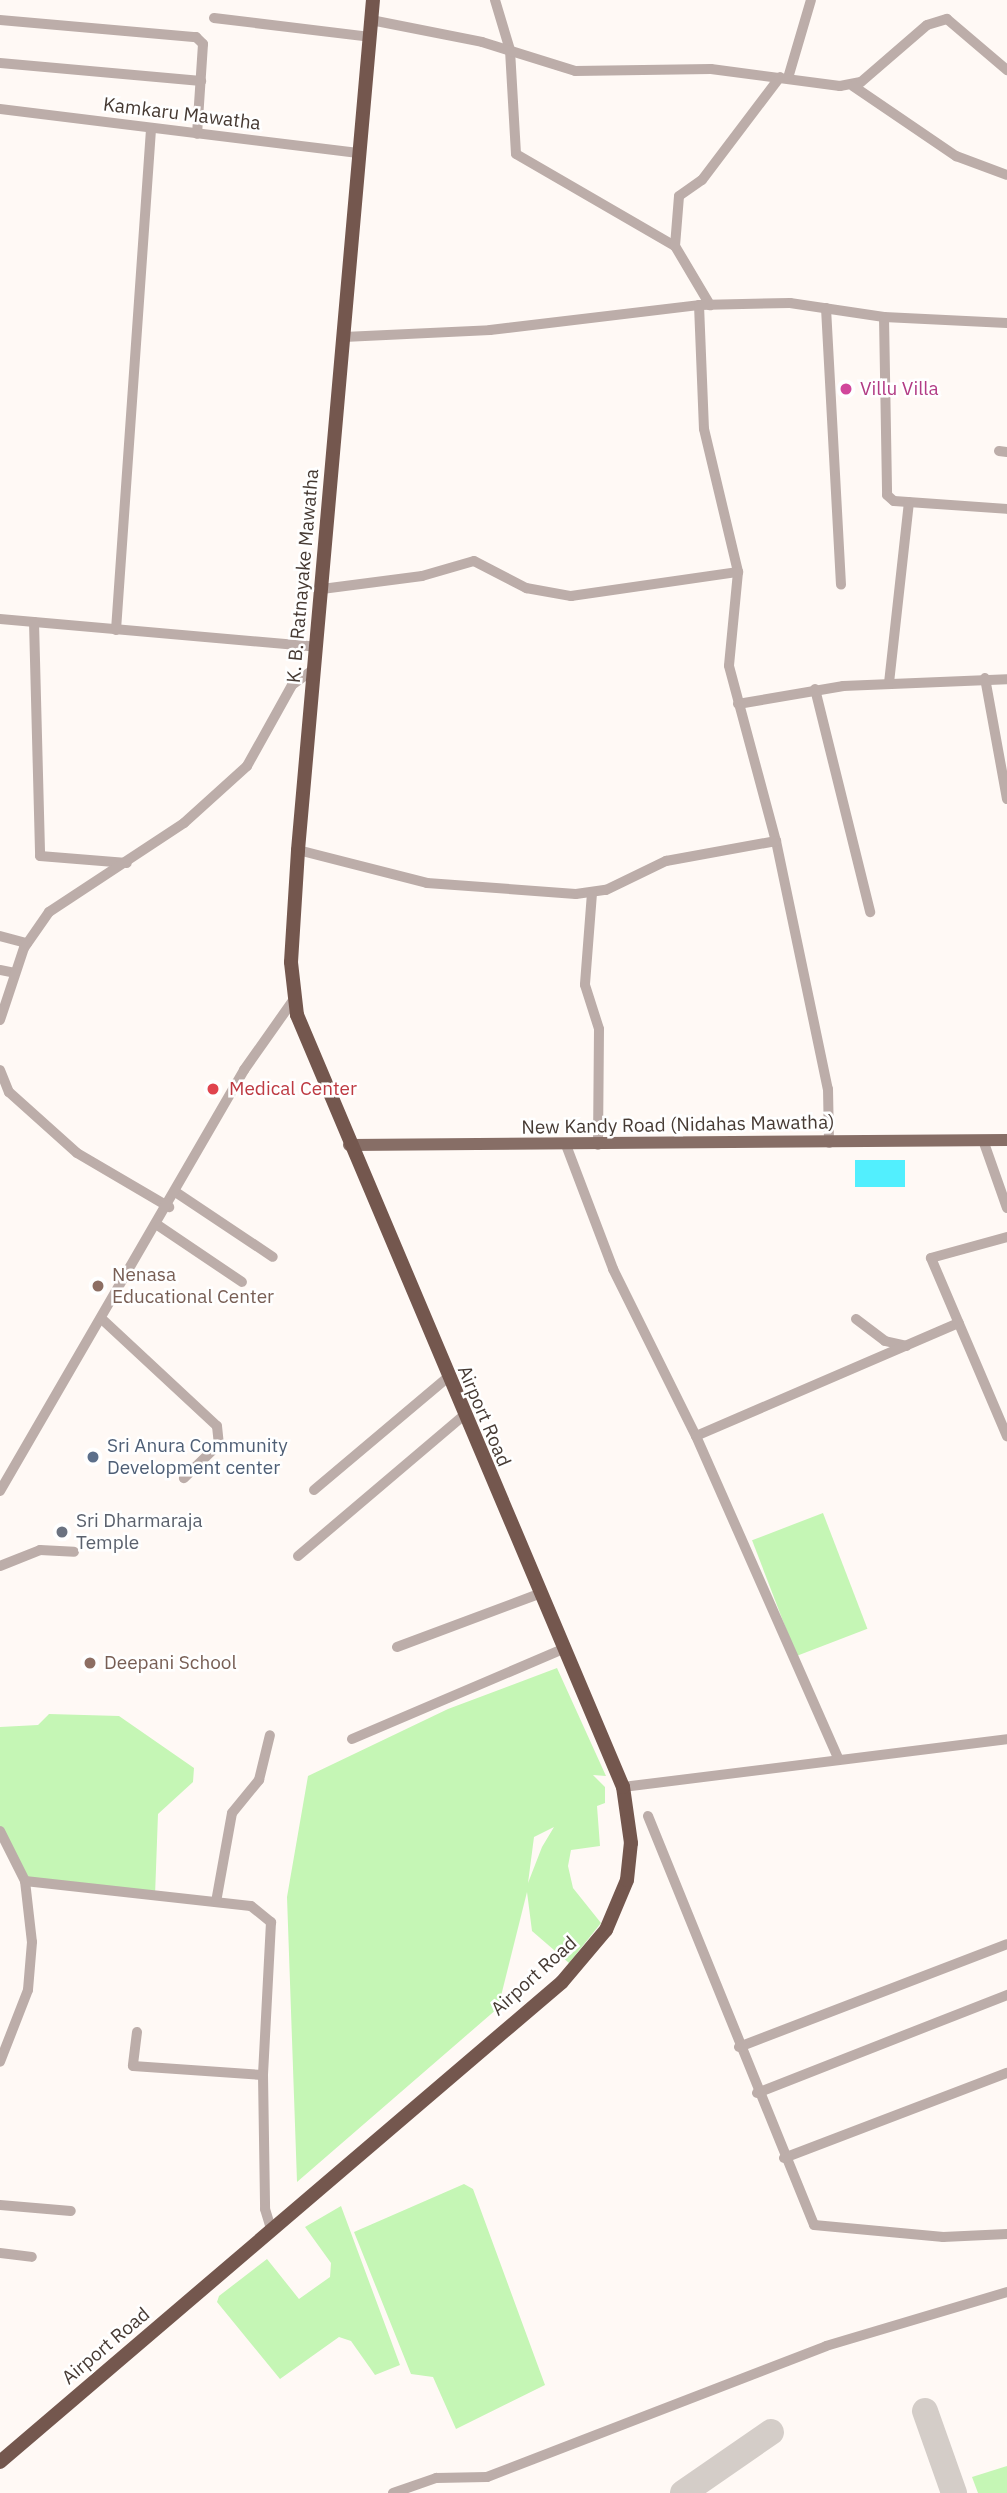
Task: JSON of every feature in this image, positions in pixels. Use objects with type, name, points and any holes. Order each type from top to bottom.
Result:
[{"type":"highway","name":"K. B. Ratnayake Mawatha","points":[[349,1145],[308,1050],[294,999],[298,850],[373,0]]},
{"type":"highway","name":"Airport Road","points":[[0,2462],[592,1951],[627,1880],[631,1843],[623,1787],[349,1145]]},
{"type":"main road","name":"New Kandy Road (Nidahas Mawatha)","points":[[349,1145],[1007,1140]]},
{"type":"street","points":[[495,0],[510,50],[516,154],[675,246]]},
{"type":"street","points":[[811,0],[784,78],[702,180],[679,196],[675,246],[704,305],[704,429],[738,572],[729,638],[738,704],[776,841],[828,1089],[830,1143]]},
{"type":"street","points":[[214,18],[370,37]]},
{"type":"street","points":[[853,86],[927,25],[947,19],[1007,70]]},
{"type":"street","points":[[0,20],[196,37],[203,44],[197,134]]},
{"type":"street","points":[[371,20],[510,50],[575,71],[711,69],[853,86],[956,156],[1007,174]]},
{"type":"street","points":[[0,63],[201,81]]},
{"type":"street","name":"Kamkaru Mawatha","points":[[0,109],[360,153]]},
{"type":"street","points":[[116,630],[151,129]]},
{"type":"street","points":[[344,337],[490,330],[704,305],[826,308],[884,317],[1007,323]]},
{"type":"street","points":[[826,308],[841,585]]},
{"type":"street","points":[[884,317],[883,486],[894,501],[1007,509]]},
{"type":"street","points":[[889,683],[909,502]]},
{"type":"street","points":[[322,589],[422,576],[474,561],[526,589],[571,596],[738,572]]},
{"type":"street","points":[[0,619],[317,647]]},
{"type":"street","points":[[34,622],[40,856],[127,863]]},
{"type":"street","points":[[0,1020],[27,943],[50,912],[127,863],[247,766],[292,685],[315,668]]},
{"type":"street","points":[[985,678],[1007,799]]},
{"type":"street","points":[[738,704],[815,689],[889,683],[1007,679]]},
{"type":"street","points":[[815,689],[870,912]]},
{"type":"street","points":[[298,850],[427,883],[592,893],[666,861],[776,841]]},
{"type":"street","points":[[592,893],[585,985],[599,1029],[598,1144]]},
{"type":"street","points":[[0,936],[27,943]]},
{"type":"street","points":[[0,970],[15,973]]},
{"type":"street","points":[[0,1491],[104,1321],[244,1070],[294,999]]},
{"type":"street","points":[[0,1070],[9,1092],[47,1128],[169,1208]]},
{"type":"street","points":[[983,1140],[1007,1208]]},
{"type":"street","points":[[566,1145],[613,1269],[696,1436],[838,1758]]},
{"type":"street","points":[[177,1193],[273,1257]]},
{"type":"street","points":[[159,1226],[242,1282]]},
{"type":"street","points":[[1007,1237],[931,1258],[1007,1436]]},
{"type":"street","points":[[856,1319],[885,1341],[906,1346]]},
{"type":"street","points":[[104,1321],[217,1426],[219,1444],[184,1478]]},
{"type":"street","points":[[696,1436],[959,1323]]},
{"type":"street","points":[[314,1490],[447,1378]]},
{"type":"street","points":[[298,1556],[463,1416]]},
{"type":"street","points":[[0,1566],[40,1550],[74,1552]]},
{"type":"street","points":[[397,1647],[539,1594]]},
{"type":"street","points":[[352,1739],[563,1649]]},
{"type":"street","points":[[216,1902],[232,1813],[259,1780],[270,1735]]},
{"type":"street","points":[[623,1787],[838,1758],[1007,1739]]},
{"type":"street","points":[[648,1816],[808,2218],[824,2230],[968,2238],[1007,2234]]},
{"type":"street","points":[[0,1831],[25,1881],[32,1919],[28,1990],[0,2062]]},
{"type":"street","points":[[25,1881],[251,1906],[271,1922],[262,2075],[265,2209],[271,2229]]},
{"type":"street","points":[[739,2047],[1007,1944]]},
{"type":"street","points":[[757,2093],[1007,1995]]},
{"type":"street","points":[[137,2032],[133,2066],[262,2075]]},
{"type":"street","points":[[784,2158],[1007,2073]]},
{"type":"street","points":[[0,2205],[71,2211]]},
{"type":"street","points":[[0,2253],[32,2257]]},
{"type":"street","points":[[393,2493],[436,2478],[487,2477],[826,2346],[1007,2292]]},
{"type":"green space","points":[[823,1513],[867,1629],[796,1656],[752,1540]]},
{"type":"green space","points":[[557,1668],[606,1776],[593,1775],[605,1787],[605,1803],[597,1806],[600,1846],[571,1850],[568,1866],[573,1888],[601,1923],[569,1963],[532,1931],[527,1892],[498,2008],[297,2182],[287,1897],[308,1776],[448,1709]],"holes":[[[554,1827],[542,1847],[528,1883],[534,1837]]]},
{"type":"green space","points":[[49,1714],[119,1716],[194,1768],[193,1782],[158,1814],[155,1896],[25,1881],[0,1831],[0,1727],[38,1725]]},
{"type":"green space","points":[[464,2184],[473,2189],[545,2385],[456,2429],[433,2377],[411,2374],[354,2232]]},
{"type":"green space","points":[[341,2206],[400,2365],[375,2375],[351,2341],[339,2337],[280,2379],[217,2302],[219,2296],[267,2259],[299,2299],[330,2277],[331,2263],[305,2227]]},
{"type":"green space","points":[[1007,2466],[1007,2493],[978,2493],[972,2477]]},
{"type":"water","points":[[855,1160],[905,1160],[905,1187],[855,1187]]},
{"type":"taxiway","points":[[925,2411],[954,2493]]},
{"type":"taxiway","points":[[683,2493],[771,2432]]},
{"type":"place","name":"Villu Villa","points":[[846,389]]},
{"type":"place","name":"Medical Center","points":[[213,1089]]},
{"type":"place","name":"Nenasa Educational Center","points":[[98,1286]]},
{"type":"place","name":"Sri Anura Community Development center","points":[[93,1457]]},
{"type":"place","name":"Sri Dharmaraja Temple","points":[[62,1532]]},
{"type":"place","name":"Deepani School","points":[[90,1663]]}]
